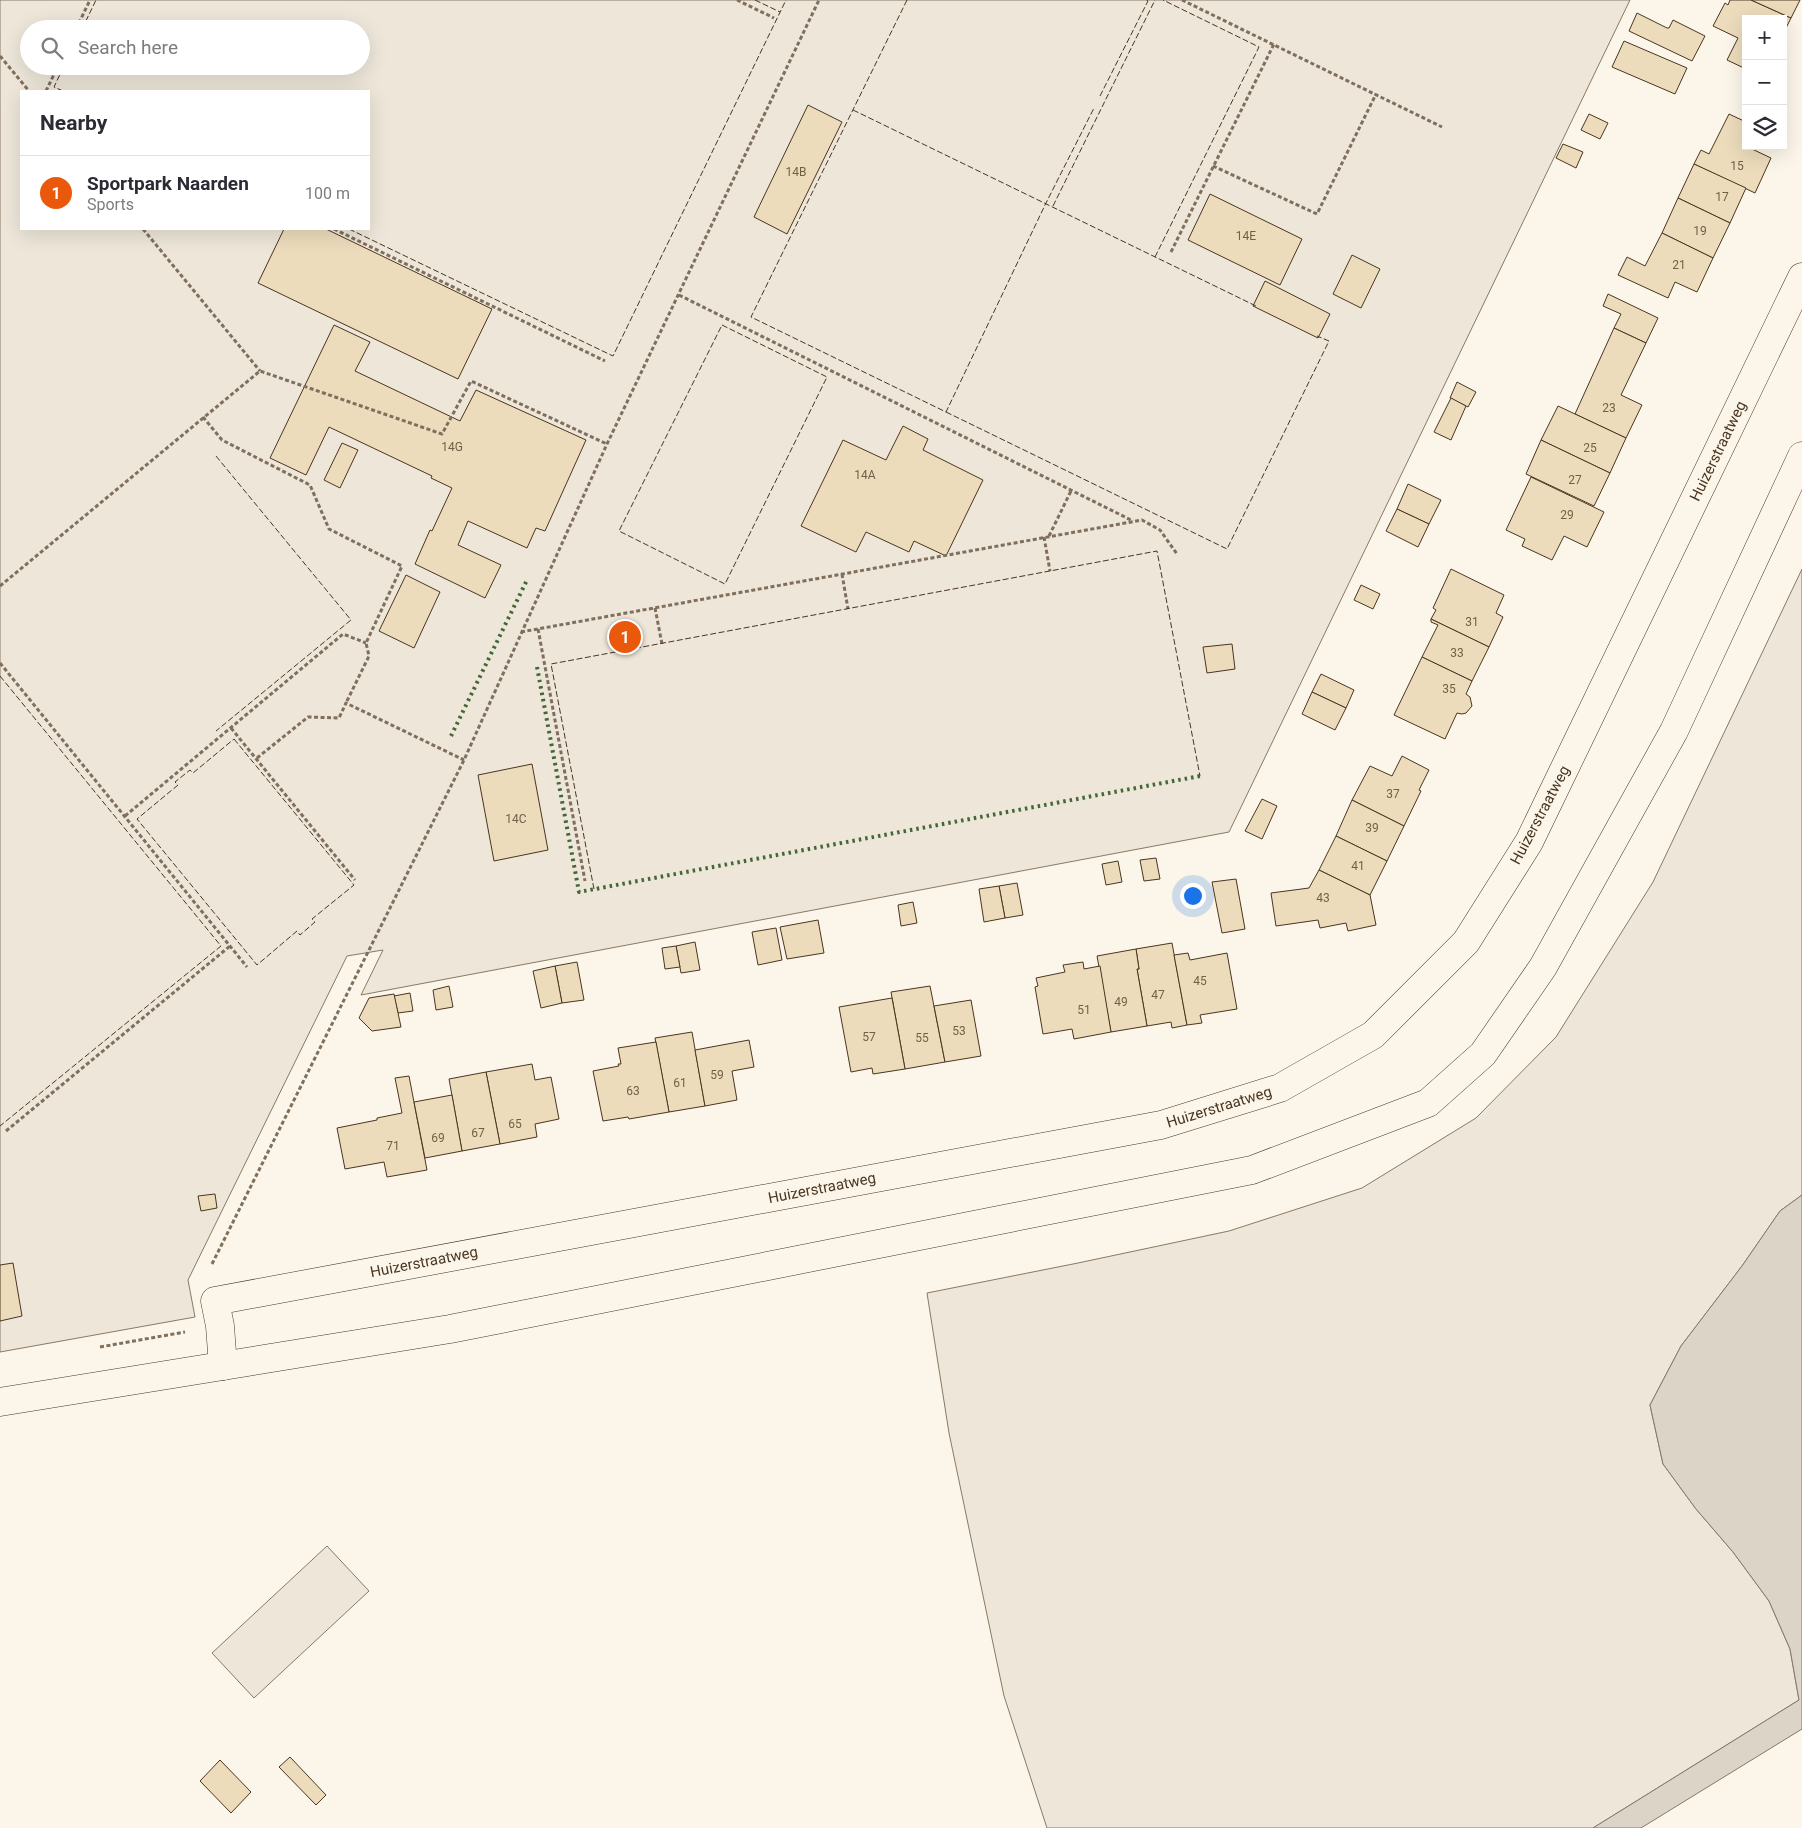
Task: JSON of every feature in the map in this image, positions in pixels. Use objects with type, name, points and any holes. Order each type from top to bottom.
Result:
[{"type":"street","name":"Huizerstraatweg","points":[[218,1313],[1161,1125],[1280,1088],[1373,1035],[1466,942],[1529,842],[1802,277]]},
{"type":"street","points":[[0,1402],[450,1329],[1252,1170],[1428,1103],[1483,1054],[1543,967],[1674,731],[1802,456]]},
{"type":"street","points":[[218,1313],[222,1366]]},
{"type":"path","points":[[80,20],[90,0]]},
{"type":"path","points":[[736,0],[774,18]]},
{"type":"path","points":[[96,1347],[218,1313],[211,1267],[464,760],[607,444],[819,0]]},
{"type":"path","points":[[1182,0],[1442,127]]},
{"type":"path","points":[[1171,252],[1274,44]]},
{"type":"path","points":[[0,56],[28,90]]},
{"type":"path","points":[[47,90],[54,75]]},
{"type":"path","points":[[1213,166],[1317,214],[1376,94]]},
{"type":"path","points":[[143,230],[260,371],[442,434],[471,381],[607,444]]},
{"type":"path","points":[[336,230],[605,361]]},
{"type":"path","points":[[678,295],[1133,521]]},
{"type":"path","points":[[0,586],[260,371]]},
{"type":"path","points":[[203,417],[222,440],[310,485],[329,529],[402,566],[366,643],[369,656],[339,718],[308,717],[257,758]]},
{"type":"path","points":[[1049,536],[1071,490]]},
{"type":"path","points":[[521,632],[1133,521],[1142,520],[1160,530],[1176,554]]},
{"type":"path","points":[[1044,537],[1050,571]]},
{"type":"path","points":[[842,574],[848,608]]},
{"type":"path","points":[[655,608],[662,644]]},
{"type":"path","points":[[538,629],[585,882]]},
{"type":"path","points":[[125,816],[343,634],[366,643]]},
{"type":"path","points":[[0,663],[248,967]]},
{"type":"path","points":[[346,704],[464,760]]},
{"type":"path","points":[[231,728],[355,880]]},
{"type":"path","points":[[6,1131],[230,946]]},
{"type":"shaded area","points":[[0,0],[1630,0],[1229,832],[361,995],[383,950],[347,956],[188,1280],[195,1317],[0,1352]]},
{"type":"shaded area","points":[[1802,569],[1802,1195],[1780,1211],[1742,1266],[1681,1346],[1650,1405],[1663,1464],[1696,1509],[1733,1552],[1769,1601],[1790,1649],[1799,1700],[1593,1828],[1047,1828],[1004,1696],[949,1433],[927,1293],[1229,1231],[1362,1188],[1476,1118],[1556,1037],[1653,882]]},
{"type":"shaded area","points":[[1802,1195],[1802,1729],[1641,1828],[1593,1828],[1799,1700],[1790,1649],[1769,1601],[1733,1552],[1696,1509],[1663,1464],[1650,1405],[1681,1346],[1742,1266],[1780,1211]]},
{"type":"shaded area","points":[[327,1546],[369,1591],[254,1698],[212,1653]]},
{"type":"building","points":[[1730,0],[1751,0],[1784,15],[1742,15],[1742,67],[1727,60],[1738,38],[1713,26],[1725,3],[1728,5]]},
{"type":"building","points":[[1751,0],[1800,0],[1791,18]]},
{"type":"building","points":[[1637,13],[1667,28],[1669,28],[1673,20],[1705,36],[1692,61],[1629,31]]},
{"type":"building","points":[[1787,16],[1791,18],[1787,26]]},
{"type":"building","points":[[1624,41],[1687,68],[1675,94],[1612,67]]},
{"type":"building","points":[[808,105],[842,122],[787,234],[754,217]]},
{"type":"building","points":[[1589,114],[1608,123],[1600,139],[1581,130]]},
{"type":"building","points":[[1729,114],[1742,120],[1742,150],[1754,150],[1771,158],[1755,193],[1694,164],[1701,150],[1709,154]]},
{"type":"building","points":[[1563,144],[1583,152],[1576,168],[1556,158]]},
{"type":"building","points":[[1694,164],[1746,188],[1730,223],[1678,198]]},
{"type":"building","points":[[1210,194],[1302,239],[1280,285],[1188,240]]},
{"type":"building","points":[[1678,198],[1730,223],[1713,258],[1662,233]]},
{"type":"building","points":[[284,230],[328,230],[492,309],[458,379],[258,283]]},
{"type":"building","points":[[1662,233],[1713,258],[1697,292],[1675,282],[1668,298],[1618,275],[1627,257],[1645,266]]},
{"type":"building","points":[[1352,255],[1380,269],[1361,308],[1333,294]]},
{"type":"building","points":[[1265,281],[1330,314],[1318,338],[1253,306]]},
{"type":"building","points":[[1608,294],[1658,318],[1646,343],[1614,328],[1621,314],[1603,306]]},
{"type":"building","points":[[334,325],[370,342],[355,371],[460,421],[476,390],[586,440],[545,531],[536,528],[527,548],[468,521],[458,545],[501,565],[485,598],[415,564],[452,488],[431,478],[432,476],[329,427],[306,475],[270,458]]},
{"type":"building","points":[[1614,328],[1646,343],[1621,395],[1642,405],[1626,438],[1575,414]]},
{"type":"building","points":[[1457,382],[1476,392],[1468,407],[1450,398]]},
{"type":"building","points":[[1451,398],[1466,406],[1451,440],[1434,432]]},
{"type":"building","points":[[1558,406],[1626,438],[1610,473],[1541,440]]},
{"type":"building","points":[[903,426],[928,439],[923,450],[983,480],[946,556],[914,541],[909,552],[866,532],[856,552],[801,526],[843,440],[886,460]]},
{"type":"building","points":[[1541,440],[1610,473],[1594,506],[1526,474]]},
{"type":"building","points":[[342,443],[358,450],[340,488],[324,480]]},
{"type":"building","points":[[1531,477],[1604,512],[1587,547],[1564,536],[1552,560],[1522,546],[1525,539],[1506,530]]},
{"type":"building","points":[[1408,484],[1441,500],[1429,524],[1397,509]]},
{"type":"building","points":[[1397,509],[1429,524],[1418,547],[1386,531]]},
{"type":"building","points":[[1451,569],[1504,595],[1496,613],[1503,617],[1489,647],[1431,619],[1436,610],[1433,608]]},
{"type":"building","points":[[406,575],[440,592],[414,648],[379,631]]},
{"type":"building","points":[[1361,585],[1380,594],[1373,609],[1354,600]]},
{"type":"building","points":[[1431,619],[1489,647],[1472,681],[1422,657],[1438,625],[1431,622]]},
{"type":"building","points":[[1232,644],[1235,669],[1207,673],[1203,647]]},
{"type":"building","points":[[1422,657],[1472,681],[1466,694],[1470,697],[1472,706],[1466,713],[1457,713],[1445,739],[1394,715]]},
{"type":"building","points":[[1321,674],[1354,690],[1346,708],[1312,692]]},
{"type":"building","points":[[1312,692],[1346,708],[1335,730],[1302,714]]},
{"type":"building","points":[[1402,756],[1429,770],[1404,826],[1352,800],[1370,766],[1392,776]]},
{"type":"building","points":[[532,764],[548,850],[494,861],[478,775]]},
{"type":"building","points":[[1262,799],[1277,806],[1262,839],[1245,831]]},
{"type":"building","points":[[1352,800],[1404,826],[1387,861],[1336,836]]},
{"type":"building","points":[[1336,836],[1387,861],[1370,895],[1319,870]]},
{"type":"building","points":[[1156,858],[1160,879],[1144,881],[1140,860]]},
{"type":"building","points":[[1118,861],[1122,882],[1106,885],[1102,864]]},
{"type":"building","points":[[1319,870],[1370,895],[1376,925],[1348,931],[1346,923],[1320,928],[1318,920],[1276,926],[1271,893],[1309,888]]},
{"type":"building","points":[[1236,879],[1245,929],[1222,933],[1212,882]]},
{"type":"building","points":[[1017,883],[1023,915],[1005,918],[999,886]]},
{"type":"building","points":[[999,886],[1005,918],[984,922],[979,889]]},
{"type":"building","points":[[913,902],[917,923],[901,926],[898,905]]},
{"type":"building","points":[[818,920],[824,953],[787,959],[780,927]]},
{"type":"building","points":[[776,928],[782,960],[758,965],[752,932]]},
{"type":"building","points":[[695,942],[700,970],[681,973],[676,946]]},
{"type":"building","points":[[1172,943],[1187,1025],[1172,1028],[1171,1022],[1147,1026],[1137,969],[1139,969],[1136,949]]},
{"type":"building","points":[[676,946],[680,967],[665,969],[662,948]]},
{"type":"building","points":[[1136,949],[1139,969],[1137,969],[1147,1026],[1111,1032],[1097,956]]},
{"type":"building","points":[[1188,953],[1190,960],[1227,953],[1237,1009],[1200,1015],[1202,1023],[1187,1025],[1174,955]]},
{"type":"building","points":[[577,962],[584,1000],[562,1003],[555,966]]},
{"type":"building","points":[[1083,962],[1084,969],[1100,966],[1111,1032],[1074,1039],[1072,1029],[1043,1034],[1035,987],[1038,986],[1036,978],[1065,972],[1063,965]]},
{"type":"building","points":[[555,966],[562,1003],[541,1008],[533,971]]},
{"type":"building","points":[[449,986],[453,1007],[436,1010],[433,990]]},
{"type":"building","points":[[930,986],[945,1062],[905,1069],[891,992]]},
{"type":"building","points":[[410,993],[413,1011],[398,1013],[394,996]]},
{"type":"building","points":[[394,994],[401,1027],[372,1031],[359,1018],[369,998]]},
{"type":"building","points":[[892,998],[905,1069],[873,1074],[872,1068],[851,1072],[839,1007]]},
{"type":"building","points":[[971,1000],[981,1056],[945,1062],[934,1006]]},
{"type":"building","points":[[692,1032],[705,1106],[669,1112],[655,1038]]},
{"type":"building","points":[[749,1040],[754,1067],[732,1071],[737,1100],[705,1106],[695,1050]]},
{"type":"building","points":[[656,1042],[669,1112],[629,1119],[628,1117],[603,1121],[593,1071],[619,1066],[618,1064],[621,1064],[618,1048]]},
{"type":"building","points":[[532,1064],[535,1080],[551,1077],[559,1119],[535,1124],[537,1137],[500,1144],[486,1072]]},
{"type":"building","points":[[486,1072],[500,1144],[462,1151],[449,1079]]},
{"type":"building","points":[[409,1076],[427,1170],[387,1177],[384,1162],[345,1169],[337,1128],[402,1113],[395,1078]]},
{"type":"building","points":[[452,1095],[462,1151],[425,1158],[414,1102]]},
{"type":"building","points":[[215,1194],[217,1208],[201,1211],[198,1196]]},
{"type":"building","points":[[13,1263],[22,1316],[0,1321],[0,1265]]},
{"type":"building","points":[[290,1757],[326,1795],[316,1805],[279,1767]]},
{"type":"building","points":[[220,1760],[251,1792],[231,1813],[200,1781]]},
{"type":"hedge","points":[[451,736],[527,580]]},
{"type":"hedge","points":[[537,667],[579,892],[1200,776]]},
{"type":"fence","points":[[86,20],[96,0]]},
{"type":"fence","points":[[755,0],[780,12]]},
{"type":"fence","points":[[351,230],[613,356],[786,0]]},
{"type":"fence","points":[[907,0],[751,317],[946,412],[1046,203],[1094,108]]},
{"type":"fence","points":[[1100,96],[1148,1],[1146,0]]},
{"type":"fence","points":[[1053,206],[1155,0]]},
{"type":"fence","points":[[1155,257],[1259,47],[1163,0]]},
{"type":"fence","points":[[60,75],[54,87],[61,90]]},
{"type":"fence","points":[[853,110],[1256,306]]},
{"type":"fence","points":[[722,325],[827,377],[725,584],[619,531],[722,325]]},
{"type":"fence","points":[[946,412],[1227,549],[1329,341],[1317,336]]},
{"type":"fence","points":[[216,456],[351,620],[216,731]]},
{"type":"fence","points":[[594,889],[551,664],[1157,551],[1200,776]]},
{"type":"fence","points":[[0,676],[221,946],[0,1126]]},
{"type":"fence","points":[[234,739],[354,885],[312,919],[315,922],[300,935],[297,931],[257,965],[137,819],[178,785],[175,782],[190,770],[193,773],[234,739]]},
{"type":"place","name":"Sportpark Naarden","points":[[625,637]]}]
